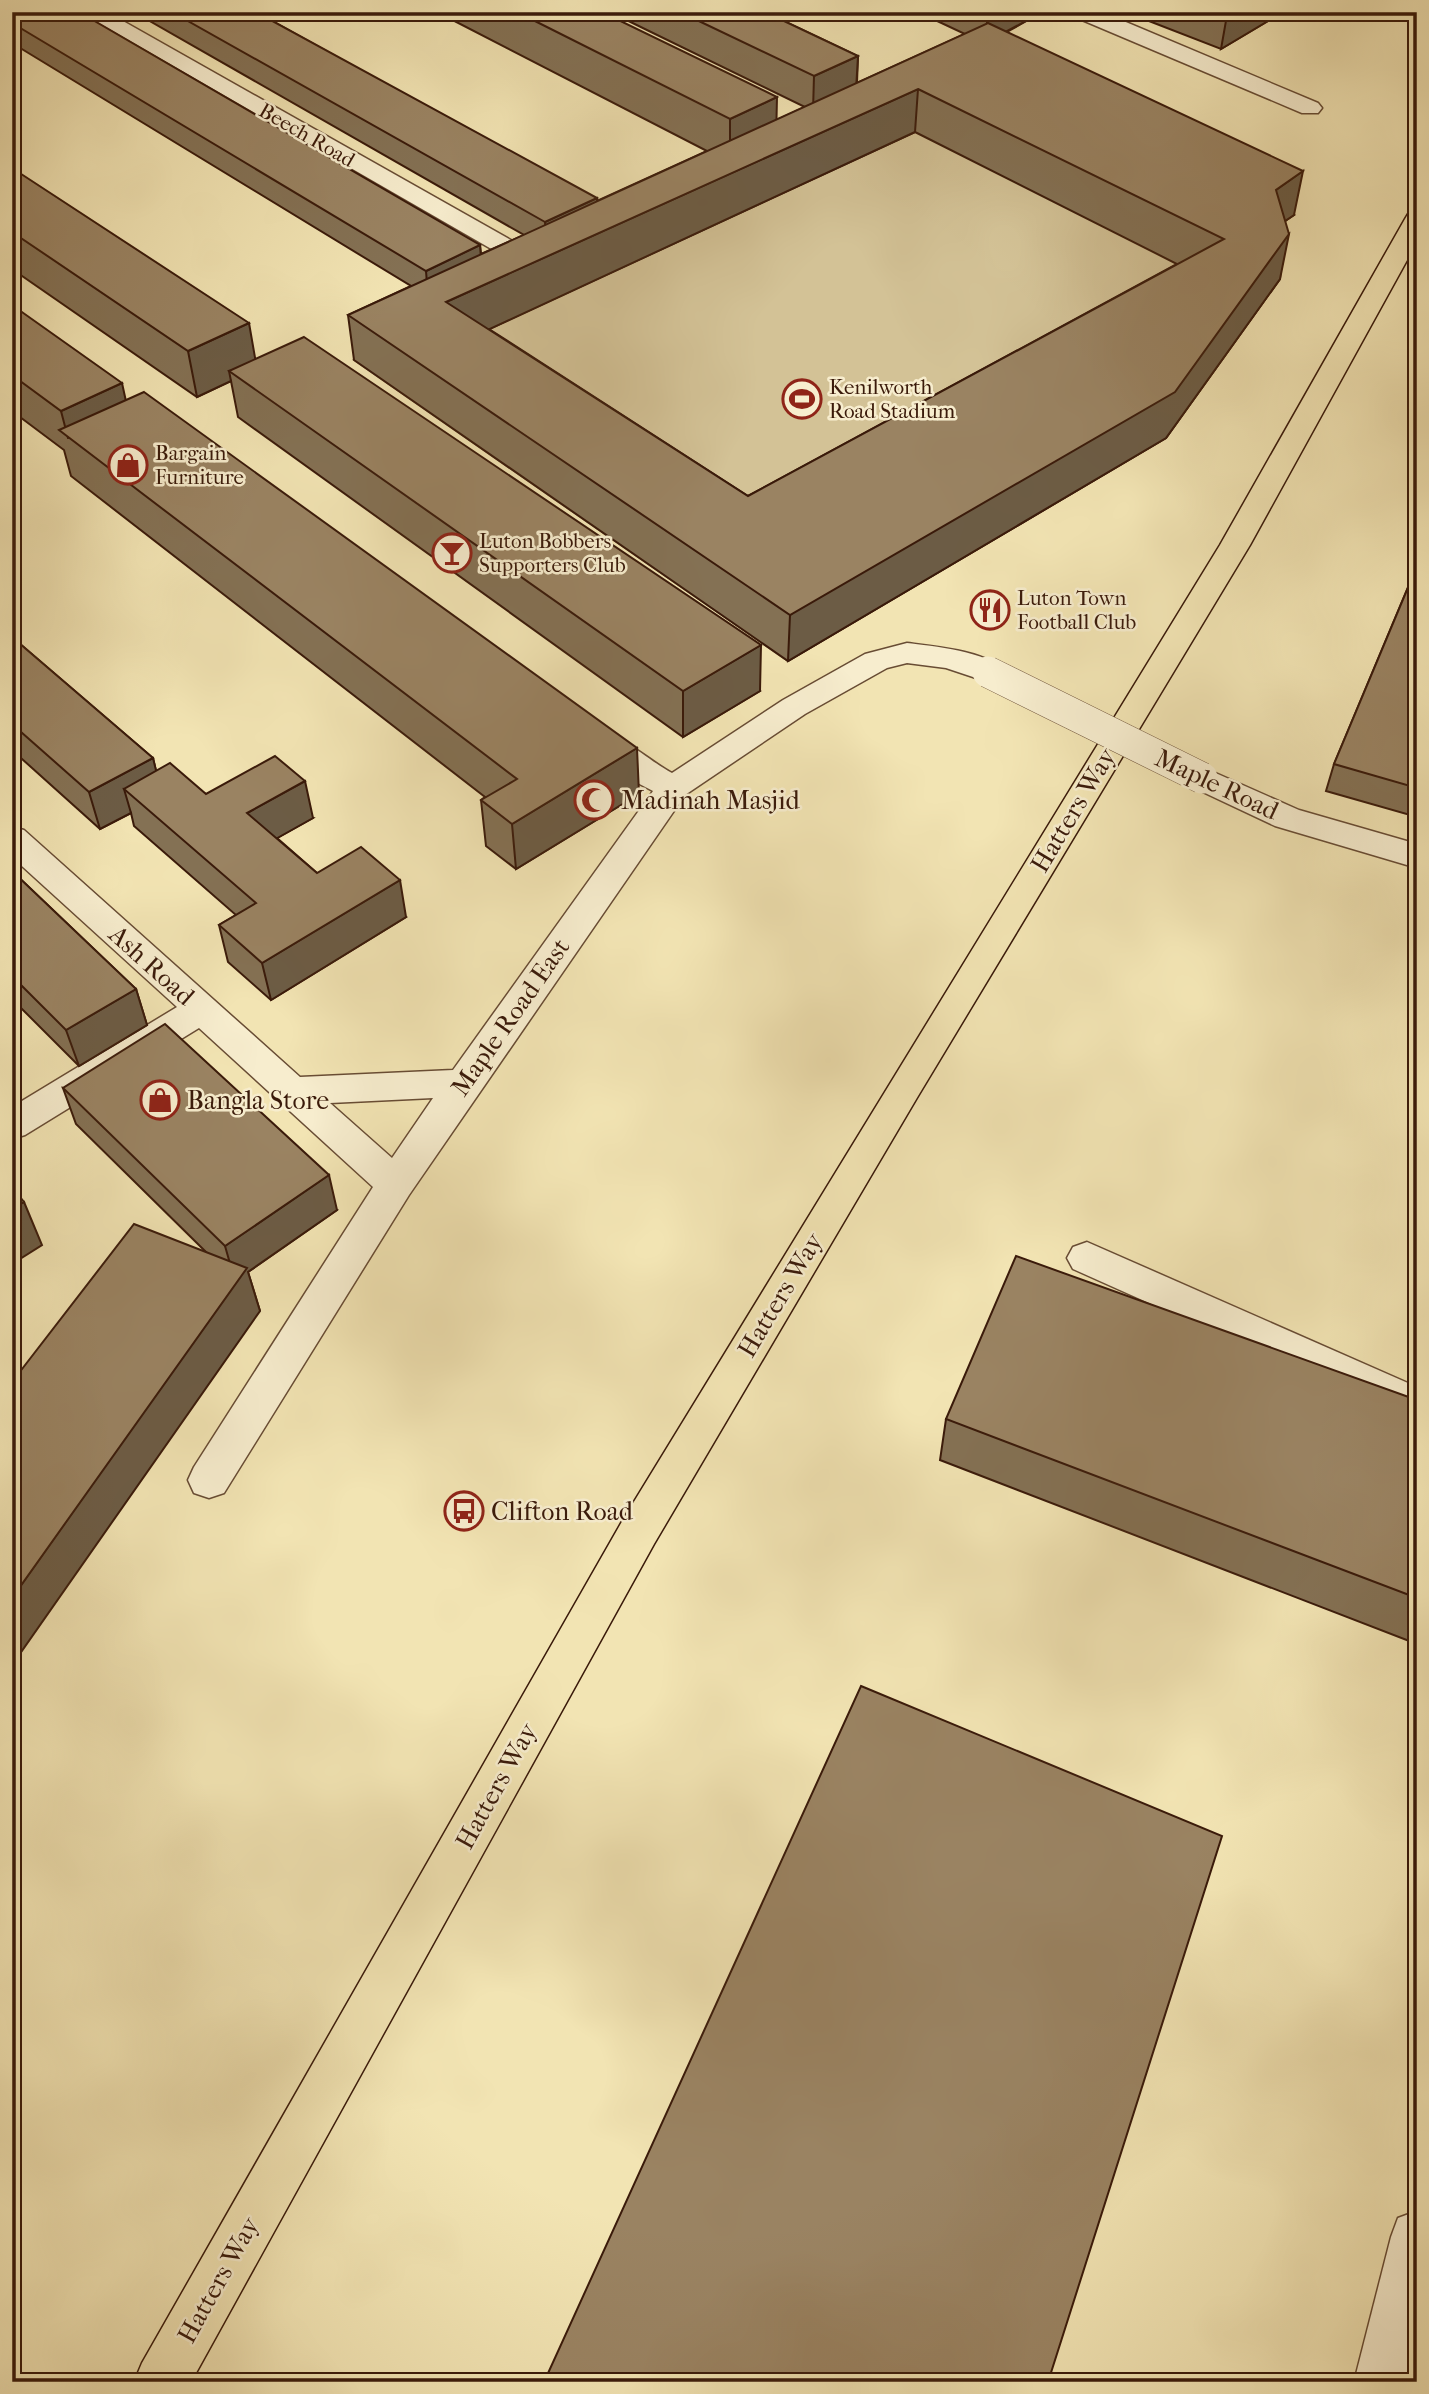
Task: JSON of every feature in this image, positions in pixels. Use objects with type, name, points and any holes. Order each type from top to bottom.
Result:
[{"type":"main road","name":"Hatters Way","points":[[160,2382],[639,1531],[905,1086],[1235,545],[1417,219]]},
{"type":"street","name":"Beech Road","points":[[91,12],[523,257]]},
{"type":"street","points":[[1086,13],[1310,108]]},
{"type":"street","name":"Maple Road","points":[[907,653],[951,659],[988,672],[1287,818],[1417,856]]},
{"type":"street","name":"Maple Road East","points":[[209,1480],[463,1083],[673,787],[794,706],[876,661],[907,653]]},
{"type":"street","points":[[573,722],[638,769],[673,787]]},
{"type":"street","name":"Ash Road","points":[[12,838],[396,1184]]},
{"type":"street","points":[[12,1125],[202,1009]]},
{"type":"street","points":[[292,1091],[463,1083]]},
{"type":"street","points":[[1087,1258],[1417,1406]]},
{"type":"street","points":[[1381,2382],[1417,2237]]},
{"type":"shaded area","name":"Kenilworth Road Stadium","points":[[984,66],[1294,215],[1267,234],[1280,279],[1166,438],[788,661],[354,360]]},
{"type":"building","points":[[12,12],[79,12],[480,245],[426,271],[12,23]]},
{"type":"building","points":[[172,12],[256,12],[597,198],[545,222]]},
{"type":"building","points":[[517,12],[602,12],[777,97],[730,119]]},
{"type":"building","points":[[680,12],[765,12],[858,56],[814,76]]},
{"type":"building","points":[[988,23],[1303,171],[1276,190],[1289,234],[1175,392],[790,615],[348,315]],"holes":[[[918,89],[1224,239],[748,496],[446,302]]]},
{"type":"building","points":[[12,168],[249,323],[188,351],[12,232]]},
{"type":"building","points":[[12,305],[122,383],[61,411],[12,375]]},
{"type":"building","points":[[304,337],[761,645],[683,691],[229,371]]},
{"type":"building","points":[[144,392],[637,748],[512,824],[481,800],[517,779],[59,430]]},
{"type":"building","points":[[1417,566],[1417,788],[1334,764]]},
{"type":"building","points":[[12,637],[153,758],[89,792],[12,724]]},
{"type":"building","points":[[275,756],[305,781],[247,813],[317,873],[361,847],[400,880],[262,963],[219,925],[256,903],[124,789],[170,763],[206,794]]},
{"type":"building","points":[[12,871],[136,989],[66,1030],[12,976]]},
{"type":"building","points":[[165,1024],[329,1175],[225,1246],[63,1088]]},
{"type":"building","points":[[12,1187],[24,1202],[12,1209]]},
{"type":"building","points":[[134,1224],[247,1268],[12,1598],[12,1382]]},
{"type":"building","points":[[1016,1256],[1417,1400],[1417,1598],[946,1419]]},
{"type":"building","points":[[861,1686],[1222,1836],[1048,2382],[544,2382]]},
{"type":"place","name":"Kenilworth Road Stadium","points":[[802,399]]},
{"type":"place","name":"Bargain Furniture","points":[[128,465]]},
{"type":"place","name":"Luton Bobbers Supporters Club","points":[[452,553]]},
{"type":"place","name":"Luton Town Football Club","points":[[990,610]]},
{"type":"place","name":"Madinah Masjid","points":[[594,800]]},
{"type":"place","name":"Bangla Store","points":[[160,1100]]},
{"type":"place","name":"Clifton Road","points":[[464,1511]]}]
